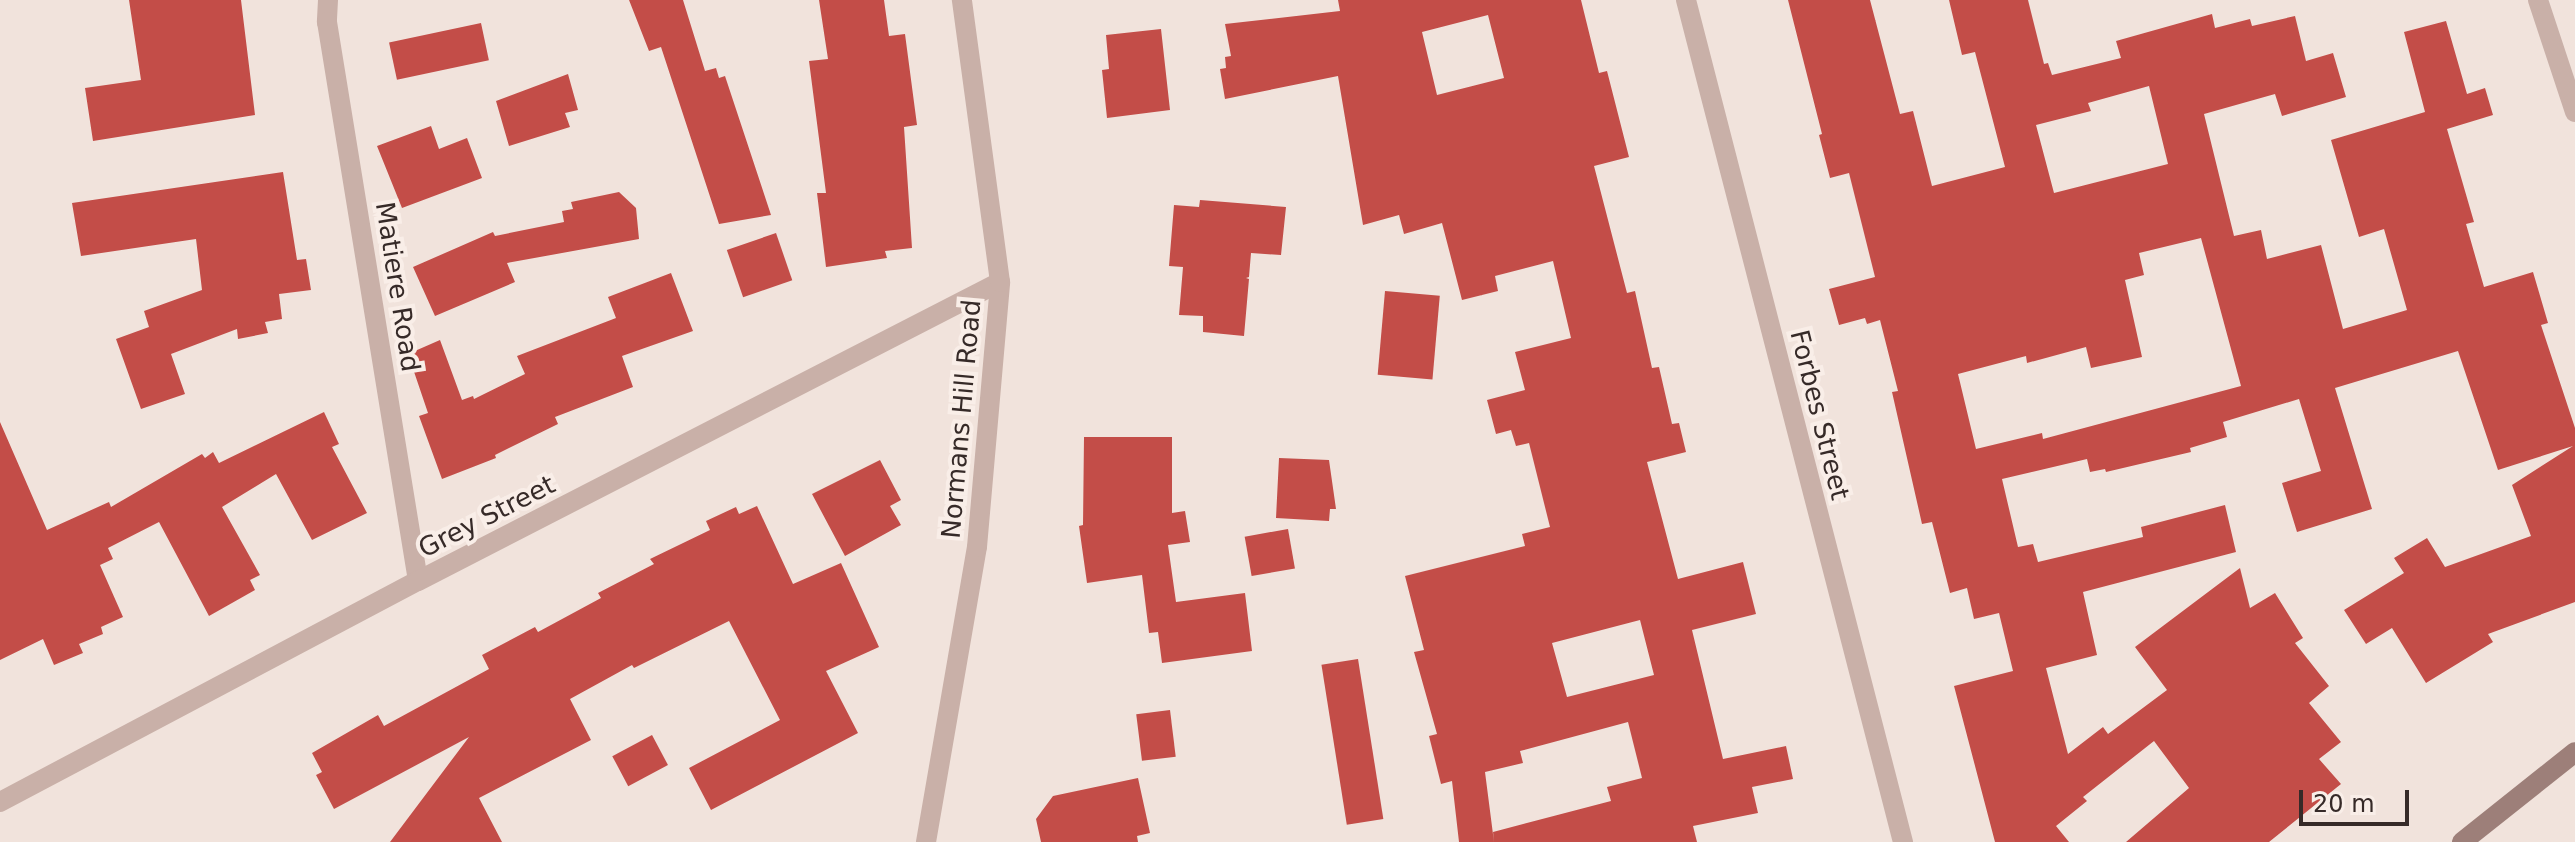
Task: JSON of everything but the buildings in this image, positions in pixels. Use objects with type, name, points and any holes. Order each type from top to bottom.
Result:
[{"type":"main road","points":[[2462,842],[2575,752]]},
{"type":"street","name":"Matiere Road","points":[[328,0],[329,38],[418,581]]},
{"type":"street","name":"Normans Hill Road","points":[[926,842],[977,547],[1000,282],[962,0]]},
{"type":"street","name":"Forbes Street","points":[[1686,0],[1903,842]]},
{"type":"street","points":[[2538,0],[2575,112]]},
{"type":"street","name":"Grey Street","points":[[0,802],[418,581],[1000,282]]}]
